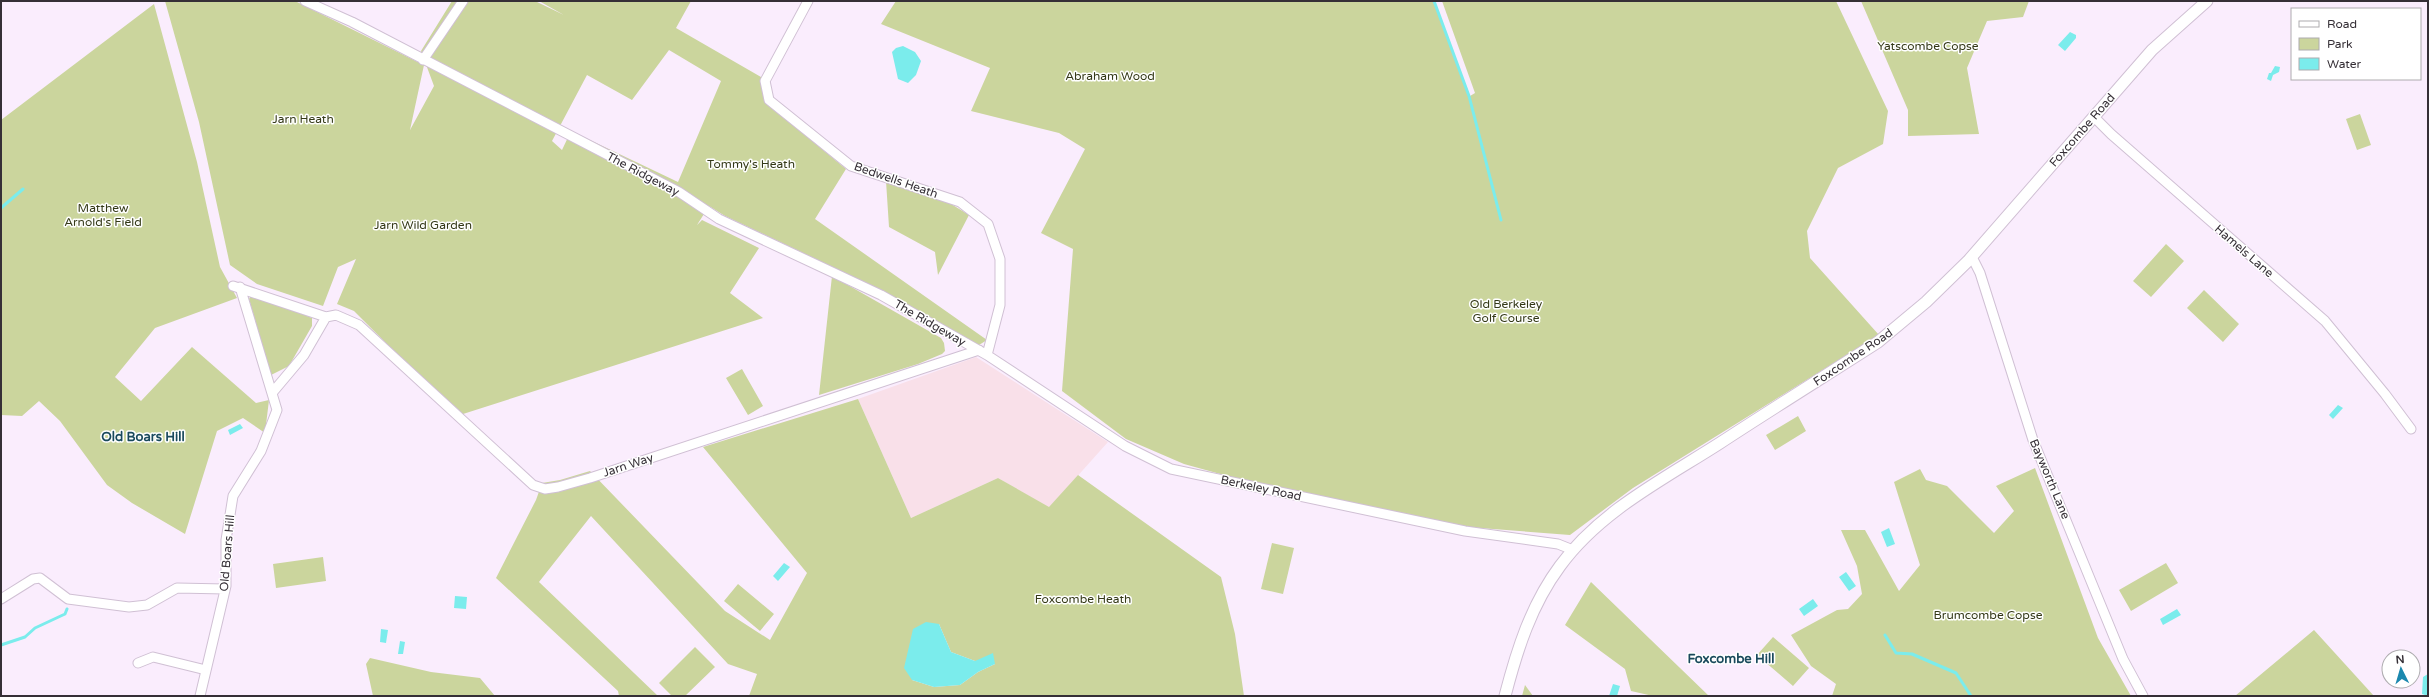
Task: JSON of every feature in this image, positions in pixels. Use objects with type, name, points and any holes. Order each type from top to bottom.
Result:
[{"type":"street","name":"The Ridgeway","points":[[305,1],[679,192],[719,219],[881,295],[983,352]]},
{"type":"street","points":[[423,60],[463,1]]},
{"type":"street","name":"Bedwells Heath","points":[[808,1],[765,81],[769,100],[851,166],[960,202],[988,224],[1000,259],[1000,305],[983,352]]},
{"type":"street","name":"Foxcombe Road","points":[[1505,696],[1521,638],[1532,613],[1546,587],[1573,550],[1596,528],[1651,486],[1878,342],[1926,302],[1972,257],[2152,50],[2207,1]]},
{"type":"street","name":"Hamels Lane","points":[[2094,117],[2111,134],[2325,320],[2385,394],[2411,429]]},
{"type":"street","name":"Bayworth Lane","points":[[1972,257],[1980,273],[2033,440],[2123,659],[2143,696]]},
{"type":"street","name":"Jarn Way","points":[[237,287],[326,317],[336,315],[359,325],[533,485],[545,489],[590,478],[983,352]]},
{"type":"street","name":"Old Boars Hill","points":[[200,696],[225,589],[226,540],[233,496],[266,442],[277,410],[237,287]]},
{"type":"street","points":[[272,394],[304,355],[326,317]]},
{"type":"street","name":"Berkeley Road","points":[[983,352],[1125,446],[1171,469],[1466,531],[1558,544],[1573,550]]},
{"type":"street","points":[[1,599],[33,578],[40,578],[68,599],[129,607],[147,605],[176,588],[225,589]]},
{"type":"street","points":[[138,663],[153,656],[206,670]]},
{"type":"shaded area","points":[[976,357],[1108,442],[1049,508],[998,478],[911,518],[858,399]]},
{"type":"green space","points":[[165,1],[295,1],[424,65],[410,130],[434,86],[421,51],[452,1],[535,1],[564,15],[539,1],[691,1],[676,28],[761,77],[764,97],[769,105],[846,169],[815,219],[987,340],[979,345],[879,289],[725,216],[709,206],[697,225],[702,220],[759,248],[730,293],[763,318],[463,414],[397,354],[354,311],[337,304],[356,259],[338,267],[323,306],[257,284],[230,265],[199,122]],"holes":[[[669,50],[721,81],[678,182],[571,131],[562,150],[552,141],[587,75],[632,100]]]},
{"type":"green space","name":"Old Berkeley Golf Course","points":[[896,1],[1434,1],[1470,96],[1475,93],[1442,1],[1836,1],[1888,111],[1883,144],[1838,168],[1807,231],[1810,258],[1879,335],[1633,488],[1570,535],[1467,527],[1253,483],[1184,464],[1126,439],[1062,391],[1073,249],[1041,233],[1085,149],[1059,133],[971,111],[990,68],[881,24]]},
{"type":"green space","name":"Yatscombe Copse","points":[[1861,1],[2029,1],[2023,17],[1987,21],[1967,68],[1979,134],[1908,136],[1908,110]]},
{"type":"green space","name":"Matthew Arnold's Field","points":[[154,4],[197,162],[220,267],[237,298],[155,328],[115,377],[141,401],[192,347],[256,403],[269,400],[265,433],[243,418],[217,431],[185,534],[132,503],[107,485],[60,421],[39,401],[22,416],[1,415],[1,120]]},
{"type":"green space","points":[[2360,114],[2371,145],[2357,150],[2346,119]]},
{"type":"green space","points":[[886,181],[943,199],[969,215],[938,275],[935,252],[889,227]]},
{"type":"green space","points":[[2166,244],[2184,261],[2151,297],[2133,281]]},
{"type":"green space","points":[[832,276],[941,338],[944,343],[945,351],[942,354],[918,364],[819,395]]},
{"type":"green space","points":[[2204,290],[2239,324],[2223,342],[2187,308]]},
{"type":"green space","points":[[252,293],[312,318],[312,326],[289,366],[271,375],[249,299]]},
{"type":"green space","points":[[742,369],[763,406],[748,415],[726,378]]},
{"type":"green space","name":"Foxcombe Heath","points":[[858,399],[911,518],[998,478],[1049,507],[1078,475],[1221,577],[1235,634],[1244,696],[749,696],[757,674],[728,664],[591,516],[539,582],[658,696],[619,696],[618,691],[496,578],[536,500],[542,483],[560,480],[590,471],[725,611],[770,640],[807,573],[703,447]],"holes":[[[939,624],[951,652],[975,661],[995,664],[978,672],[960,685],[934,687],[912,680]]]},
{"type":"green space","points":[[1798,416],[1806,431],[1775,450],[1766,435]]},
{"type":"green space","name":"Brumcombe Copse","points":[[2035,468],[2098,638],[2131,696],[1832,696],[1836,684],[1811,666],[1791,635],[1837,610],[1848,609],[1862,594],[1857,566],[1841,530],[1865,530],[1899,591],[1920,565],[1894,482],[1920,469],[1926,480],[1947,486],[1994,533],[2014,511],[1996,486]]},
{"type":"green space","points":[[1272,543],[1294,548],[1283,594],[1261,589]]},
{"type":"green space","points":[[323,557],[326,581],[276,588],[273,564]]},
{"type":"green space","points":[[2166,563],[2178,583],[2131,611],[2119,590]]},
{"type":"green space","points":[[1591,582],[1709,696],[1653,696],[1631,691],[1625,669],[1565,625]]},
{"type":"green space","points":[[738,584],[774,614],[760,631],[724,601]]},
{"type":"green space","points":[[2314,630],[2374,696],[2235,696]]},
{"type":"green space","points":[[1773,637],[1809,668],[1793,686],[1757,655]]},
{"type":"green space","points":[[695,647],[715,667],[685,696],[672,696],[659,683]]},
{"type":"green space","points":[[370,658],[431,672],[480,678],[495,696],[373,696],[366,664]]},
{"type":"green space","points":[[1525,685],[1533,696],[1522,696]]},
{"type":"water","points":[[2070,32],[2076,35],[2076,38],[2065,51],[2058,45]]},
{"type":"water","points":[[903,46],[915,52],[921,61],[916,75],[908,83],[898,79],[892,52],[896,48]]},
{"type":"water","points":[[2275,66],[2280,67],[2279,72],[2273,75],[2271,81],[2267,79],[2269,73],[2271,73]]},
{"type":"water","points":[[2338,405],[2343,408],[2333,419],[2329,415]]},
{"type":"water","points":[[240,424],[243,428],[230,435],[228,430]]},
{"type":"water","points":[[1889,528],[1895,544],[1887,547],[1881,532]]},
{"type":"water","points":[[784,563],[790,567],[778,581],[773,576]]},
{"type":"water","points":[[1846,572],[1856,586],[1849,591],[1839,577]]},
{"type":"water","points":[[455,596],[467,597],[466,609],[454,608]]},
{"type":"water","points":[[1813,599],[1818,606],[1804,616],[1799,609]]},
{"type":"water","points":[[2177,609],[2181,615],[2163,625],[2160,619]]},
{"type":"water","points":[[926,622],[939,624],[951,652],[975,661],[993,653],[995,664],[978,672],[960,685],[934,687],[912,680],[904,668],[913,629]]},
{"type":"water","points":[[381,629],[388,630],[386,643],[380,642]]},
{"type":"water","points":[[400,641],[405,642],[403,654],[398,654]]},
{"type":"water","points":[[2428,674],[2428,696],[2422,694],[2423,677]]},
{"type":"water","points":[[1613,684],[1620,686],[1617,696],[1609,696]]},
{"type":"waterway","points":[[1434,1],[1469,96],[1501,220]]},
{"type":"waterway","points":[[1,208],[23,189]]},
{"type":"waterway","points":[[1,645],[25,637],[35,628],[65,614],[67,609]]},
{"type":"waterway","points":[[1885,635],[1896,653],[1912,654],[1956,673],[1971,696]]},
{"type":"district","name":"Old Boars Hill","points":[[143,436]]},
{"type":"district","name":"Foxcombe Hill","points":[[1731,658]]},
{"type":"park label","name":"Abraham Wood","points":[[1110,76]]},
{"type":"park label","name":"Jarn Heath","points":[[303,119]]},
{"type":"park label","name":"Tommy's Heath","points":[[751,164]]},
{"type":"park label","name":"Jarn Wild Garden","points":[[423,225]]}]
